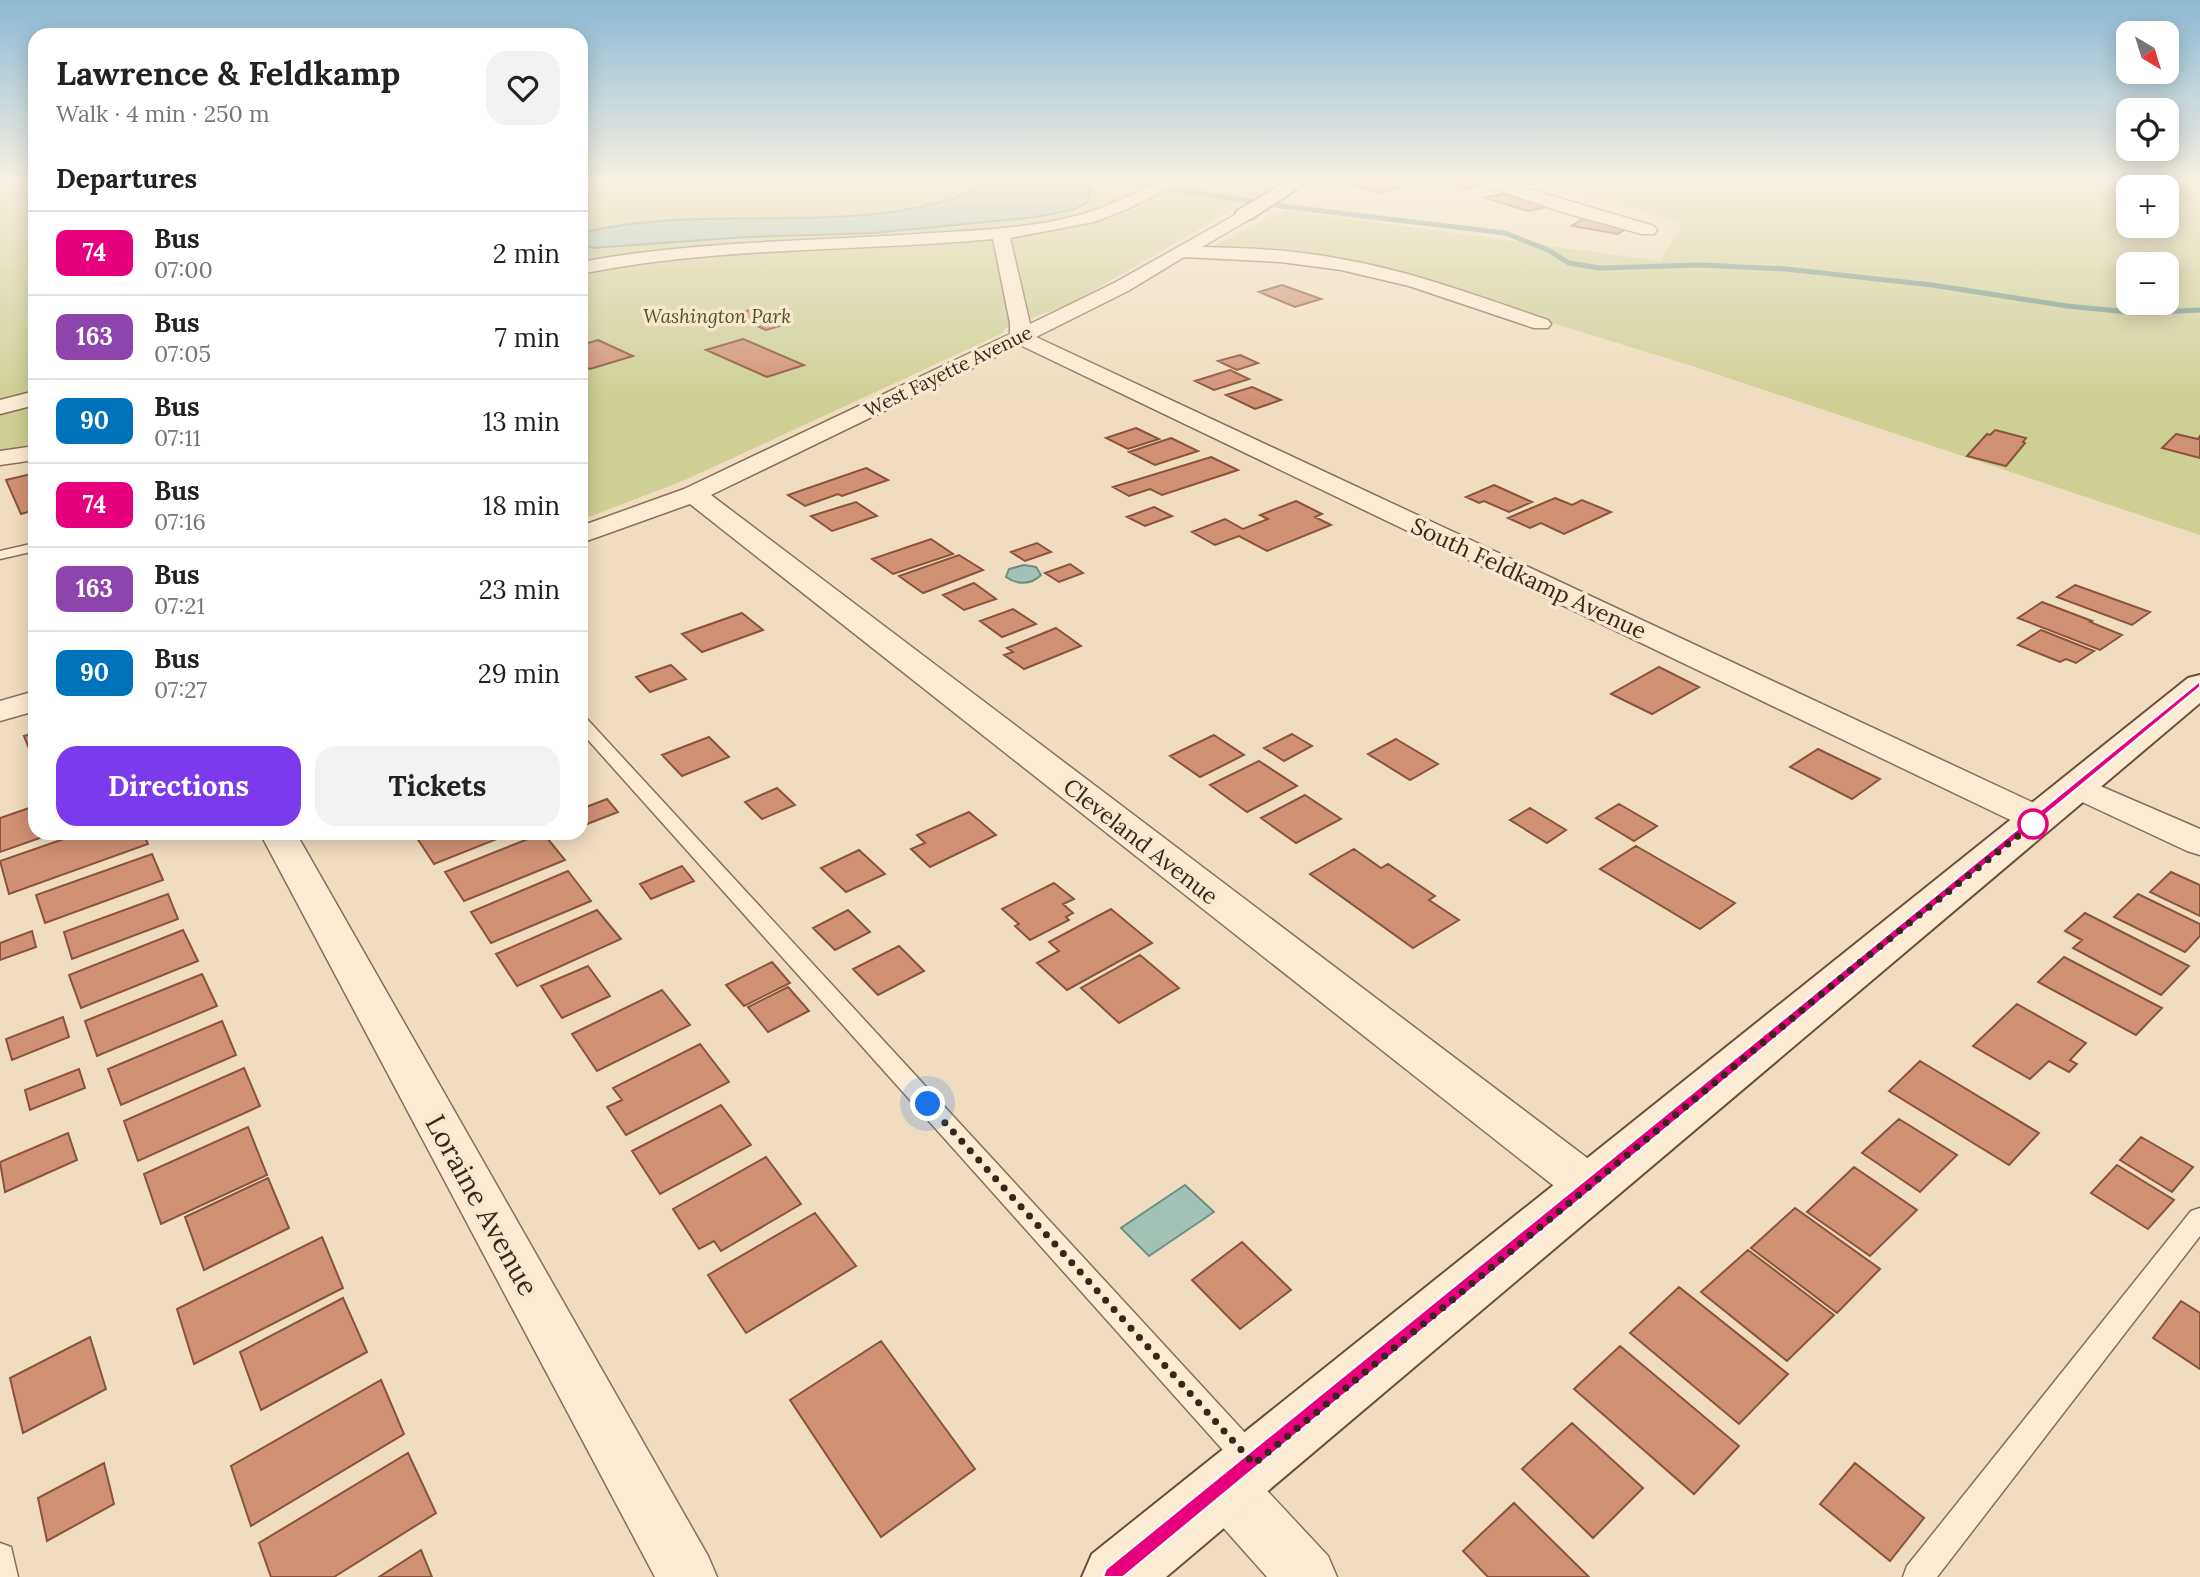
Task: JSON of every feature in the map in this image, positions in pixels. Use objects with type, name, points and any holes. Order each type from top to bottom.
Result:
[{"type":"street","points":[[588,267],[656,254]]},
{"type":"street","points":[[1005,254],[1020,323],[1020,337]]},
{"type":"street","name":"West Fayette Avenue","points":[[588,532],[693,494],[1121,287],[1178,254]]},
{"type":"street","points":[[1257,254],[1342,265],[1461,297],[1541,324]]},
{"type":"street","name":"South Feldkamp Avenue","points":[[1020,337],[2039,819]]},
{"type":"street","points":[[0,407],[28,400]]},
{"type":"street","points":[[0,458],[28,454]]},
{"type":"street","name":"Cleveland Avenue","points":[[693,494],[1590,1187]]},
{"type":"street","points":[[1115,1577],[2200,685]]},
{"type":"street","points":[[0,711],[28,703]]},
{"type":"street","points":[[2077,787],[2200,843]]},
{"type":"street","name":"Loraine Avenue","points":[[282,840],[687,1577]]},
{"type":"street","points":[[1239,1475],[1307,1577]]},
{"type":"lane","points":[[0,555],[28,549]]},
{"type":"lane","points":[[588,730],[1239,1475]]},
{"type":"lane","points":[[1918,1577],[2200,1218]]},
{"type":"lane","points":[[0,1558],[4,1577]]},
{"type":"green space","points":[[0,254],[28,254],[28,445],[0,451]]},
{"type":"green space","name":"Washington Park","points":[[588,254],[1157,254],[1079,299],[1004,329],[1003,333],[685,480],[588,517]]},
{"type":"green space","points":[[1280,254],[1606,254],[1660,261],[1664,254],[2116,254],[2116,315],[2179,315],[2179,254],[2200,254],[2200,535],[1692,366],[1355,262]]},
{"type":"shaded area","points":[[1024,565],[1036,567],[1041,575],[1024,583],[1006,577],[1009,569]]},
{"type":"shaded area","points":[[1185,1185],[1214,1212],[1149,1256],[1121,1228]]},
{"type":"building","points":[[1282,285],[1321,299],[1295,307],[1259,292]]},
{"type":"building","points":[[757,308],[790,323],[766,330],[732,315]]},
{"type":"building","points":[[743,339],[804,365],[767,377],[706,350]]},
{"type":"building","points":[[598,340],[633,356],[590,369],[588,343]]},
{"type":"building","points":[[1240,355],[1258,363],[1237,370],[1218,361]]},
{"type":"building","points":[[1230,370],[1249,379],[1214,390],[1195,381]]},
{"type":"building","points":[[1252,387],[1281,400],[1255,409],[1226,395]]},
{"type":"building","points":[[1136,428],[1159,439],[1128,449],[1106,438]]},
{"type":"building","points":[[1995,430],[2026,438],[2006,466],[1967,456],[1987,434],[1990,435]]},
{"type":"building","points":[[2176,434],[2198,439],[2200,436],[2200,458],[2162,448]]},
{"type":"building","points":[[1171,438],[1198,451],[1155,465],[1129,452]]},
{"type":"building","points":[[1211,457],[1238,470],[1162,495],[1150,489],[1129,496],[1113,487]]},
{"type":"building","points":[[866,468],[888,480],[805,506],[788,495]]},
{"type":"building","points":[[28,475],[28,512],[21,514],[6,480]]},
{"type":"building","points":[[1494,485],[1532,502],[1509,512],[1484,501],[1479,503],[1466,497]]},
{"type":"building","points":[[1555,498],[1572,505],[1582,500],[1611,512],[1564,534],[1541,523],[1530,528],[1508,518]]},
{"type":"building","points":[[1296,501],[1322,514],[1315,517],[1331,525],[1267,551],[1239,536],[1215,545],[1192,532],[1225,519],[1243,529],[1268,519],[1260,515]]},
{"type":"building","points":[[856,502],[877,516],[832,531],[811,516]]},
{"type":"building","points":[[1154,507],[1172,516],[1145,526],[1127,517]]},
{"type":"building","points":[[931,539],[953,554],[893,574],[872,559]]},
{"type":"building","points":[[1037,543],[1051,552],[1025,561],[1011,552]]},
{"type":"building","points":[[959,555],[983,570],[923,593],[899,576]]},
{"type":"building","points":[[1070,564],[1083,573],[1059,582],[1045,573]]},
{"type":"building","points":[[974,583],[996,599],[964,610],[943,595]]},
{"type":"building","points":[[2075,585],[2150,612],[2132,625],[2057,597]]},
{"type":"building","points":[[2042,602],[2122,635],[2100,650],[2018,618]]},
{"type":"building","points":[[1013,609],[1036,624],[1002,637],[980,621]]},
{"type":"building","points":[[742,613],[763,630],[702,652],[682,634]]},
{"type":"building","points":[[1056,628],[1081,646],[1024,669],[1004,655],[1013,652],[1007,648]]},
{"type":"building","points":[[2041,630],[2094,651],[2076,663],[2066,659],[2060,662],[2018,645]]},
{"type":"building","points":[[671,665],[686,679],[650,692],[636,677]]},
{"type":"building","points":[[1659,667],[1699,687],[1652,714],[1611,694]]},
{"type":"building","points":[[1292,734],[1312,746],[1284,761],[1264,748]]},
{"type":"building","points":[[1214,735],[1244,755],[1200,777],[1170,756]]},
{"type":"building","points":[[709,737],[729,757],[682,776],[662,755]]},
{"type":"building","points":[[1396,739],[1438,764],[1410,780],[1368,754]]},
{"type":"building","points":[[1818,749],[1880,779],[1852,799],[1790,767]]},
{"type":"building","points":[[1259,761],[1297,786],[1247,812],[1210,785]]},
{"type":"building","points":[[777,788],[795,805],[762,819],[745,802]]},
{"type":"building","points":[[1305,795],[1341,819],[1296,843],[1261,818]]},
{"type":"building","points":[[607,799],[618,812],[588,824],[588,806]]},
{"type":"building","points":[[1619,804],[1657,826],[1634,841],[1596,818]]},
{"type":"building","points":[[28,808],[28,840],[34,840],[0,852],[0,818]]},
{"type":"building","points":[[1530,808],[1566,830],[1547,843],[1510,820]]},
{"type":"building","points":[[969,812],[996,835],[930,867],[911,849],[925,843],[917,835]]},
{"type":"building","points":[[61,840],[146,840],[148,844],[9,894],[0,861]]},
{"type":"building","points":[[418,840],[494,840],[434,864]]},
{"type":"building","points":[[525,840],[549,840],[565,860],[464,901],[445,872]]},
{"type":"building","points":[[1636,846],[1735,903],[1700,929],[1600,869]]},
{"type":"building","points":[[1354,849],[1381,868],[1388,864],[1435,896],[1429,900],[1459,920],[1413,948],[1310,874]]},
{"type":"building","points":[[859,850],[885,874],[846,892],[821,868]]},
{"type":"building","points":[[152,854],[163,880],[45,923],[36,895]]},
{"type":"building","points":[[682,866],[694,881],[651,899],[640,884]]},
{"type":"building","points":[[568,871],[591,901],[491,943],[471,912]]},
{"type":"building","points":[[2171,872],[2200,885],[2200,916],[2150,892]]},
{"type":"building","points":[[1054,883],[1074,899],[1063,904],[1073,913],[1066,917],[1069,920],[1030,940],[1015,926],[1019,924],[1002,909]]},
{"type":"building","points":[[168,894],[178,919],[72,959],[64,932]]},
{"type":"building","points":[[2138,894],[2200,924],[2200,936],[2185,952],[2114,917]]},
{"type":"building","points":[[1111,909],[1152,943],[1067,990],[1037,963],[1059,951],[1049,942]]},
{"type":"building","points":[[597,910],[621,939],[517,986],[496,954]]},
{"type":"building","points":[[848,910],[870,932],[835,950],[813,928]]},
{"type":"building","points":[[2085,913],[2189,966],[2161,995],[2073,948],[2082,940],[2065,931]]},
{"type":"building","points":[[183,930],[198,961],[81,1008],[69,975]]},
{"type":"building","points":[[32,931],[36,947],[0,960],[0,943]]},
{"type":"building","points":[[899,946],[924,971],[878,995],[853,969]]},
{"type":"building","points":[[1140,955],[1179,988],[1119,1023],[1081,988]]},
{"type":"building","points":[[2064,957],[2162,1008],[2136,1035],[2038,982]]},
{"type":"building","points":[[772,962],[790,983],[744,1006],[726,985]]},
{"type":"building","points":[[588,966],[610,996],[562,1018],[541,986]]},
{"type":"building","points":[[202,974],[217,1006],[97,1056],[85,1021]]},
{"type":"building","points":[[788,987],[809,1011],[768,1032],[748,1007]]},
{"type":"building","points":[[662,990],[690,1025],[597,1071],[572,1034]]},
{"type":"building","points":[[2017,1004],[2086,1043],[2070,1060],[2077,1064],[2069,1072],[2049,1061],[2030,1079],[1973,1046]]},
{"type":"building","points":[[63,1017],[69,1037],[12,1060],[6,1039]]},
{"type":"building","points":[[222,1021],[236,1055],[121,1105],[108,1069]]},
{"type":"building","points":[[700,1044],[729,1082],[626,1135],[607,1107],[622,1100],[613,1088]]},
{"type":"building","points":[[1920,1061],[2039,1133],[2009,1165],[1889,1091]]},
{"type":"building","points":[[244,1068],[260,1106],[138,1161],[124,1121]]},
{"type":"building","points":[[79,1069],[85,1088],[30,1110],[25,1090]]},
{"type":"building","points":[[721,1105],[751,1145],[660,1194],[632,1151]]},
{"type":"building","points":[[1899,1119],[1957,1155],[1920,1192],[1862,1153]]},
{"type":"building","points":[[248,1127],[267,1175],[161,1224],[144,1174]]},
{"type":"building","points":[[68,1133],[77,1160],[5,1192],[0,1162]]},
{"type":"building","points":[[2141,1137],[2193,1167],[2172,1192],[2120,1160]]},
{"type":"building","points":[[766,1157],[801,1204],[721,1251],[714,1241],[699,1249],[673,1209]]},
{"type":"building","points":[[2117,1165],[2174,1200],[2148,1229],[2091,1193]]},
{"type":"building","points":[[1854,1167],[1917,1210],[1870,1256],[1807,1212]]},
{"type":"building","points":[[268,1178],[289,1228],[204,1270],[185,1217]]},
{"type":"building","points":[[1795,1208],[1880,1269],[1837,1313],[1751,1248]]},
{"type":"building","points":[[815,1213],[856,1266],[746,1333],[708,1275]]},
{"type":"building","points":[[322,1237],[343,1288],[194,1364],[177,1309]]},
{"type":"building","points":[[1242,1242],[1291,1290],[1240,1329],[1192,1280]]},
{"type":"building","points":[[1748,1250],[1834,1315],[1787,1361],[1701,1292]]},
{"type":"building","points":[[1679,1287],[1788,1374],[1739,1424],[1630,1333]]},
{"type":"building","points":[[343,1298],[367,1352],[261,1410],[240,1352]]},
{"type":"building","points":[[2181,1301],[2200,1313],[2200,1369],[2153,1338]]},
{"type":"building","points":[[90,1337],[106,1389],[23,1433],[10,1378]]},
{"type":"building","points":[[881,1341],[975,1469],[881,1537],[790,1400]]},
{"type":"building","points":[[1620,1346],[1739,1446],[1694,1494],[1574,1389]]},
{"type":"building","points":[[381,1380],[404,1434],[251,1526],[231,1466]]},
{"type":"building","points":[[1572,1423],[1643,1488],[1593,1538],[1522,1469]]},
{"type":"building","points":[[408,1453],[436,1513],[334,1577],[271,1577],[259,1543]]},
{"type":"building","points":[[104,1463],[114,1504],[47,1541],[38,1498]]},
{"type":"building","points":[[1855,1463],[1924,1518],[1890,1561],[1820,1504]]},
{"type":"building","points":[[1514,1503],[1589,1577],[1488,1577],[1463,1551]]},
{"type":"building","points":[[421,1550],[432,1577],[379,1577]]},
{"type":"waterway","points":[[1554,254],[1569,263],[1599,268],[1701,265],[1786,269],[1932,285],[2067,306],[2139,313],[2200,310]]},
{"type":"bus line","name":"74","points":[[1115,1577],[2200,685]]},
{"type":"route","points":[[928,1104],[1254,1464],[1847,973],[2039,819],[2033,824]]}]
